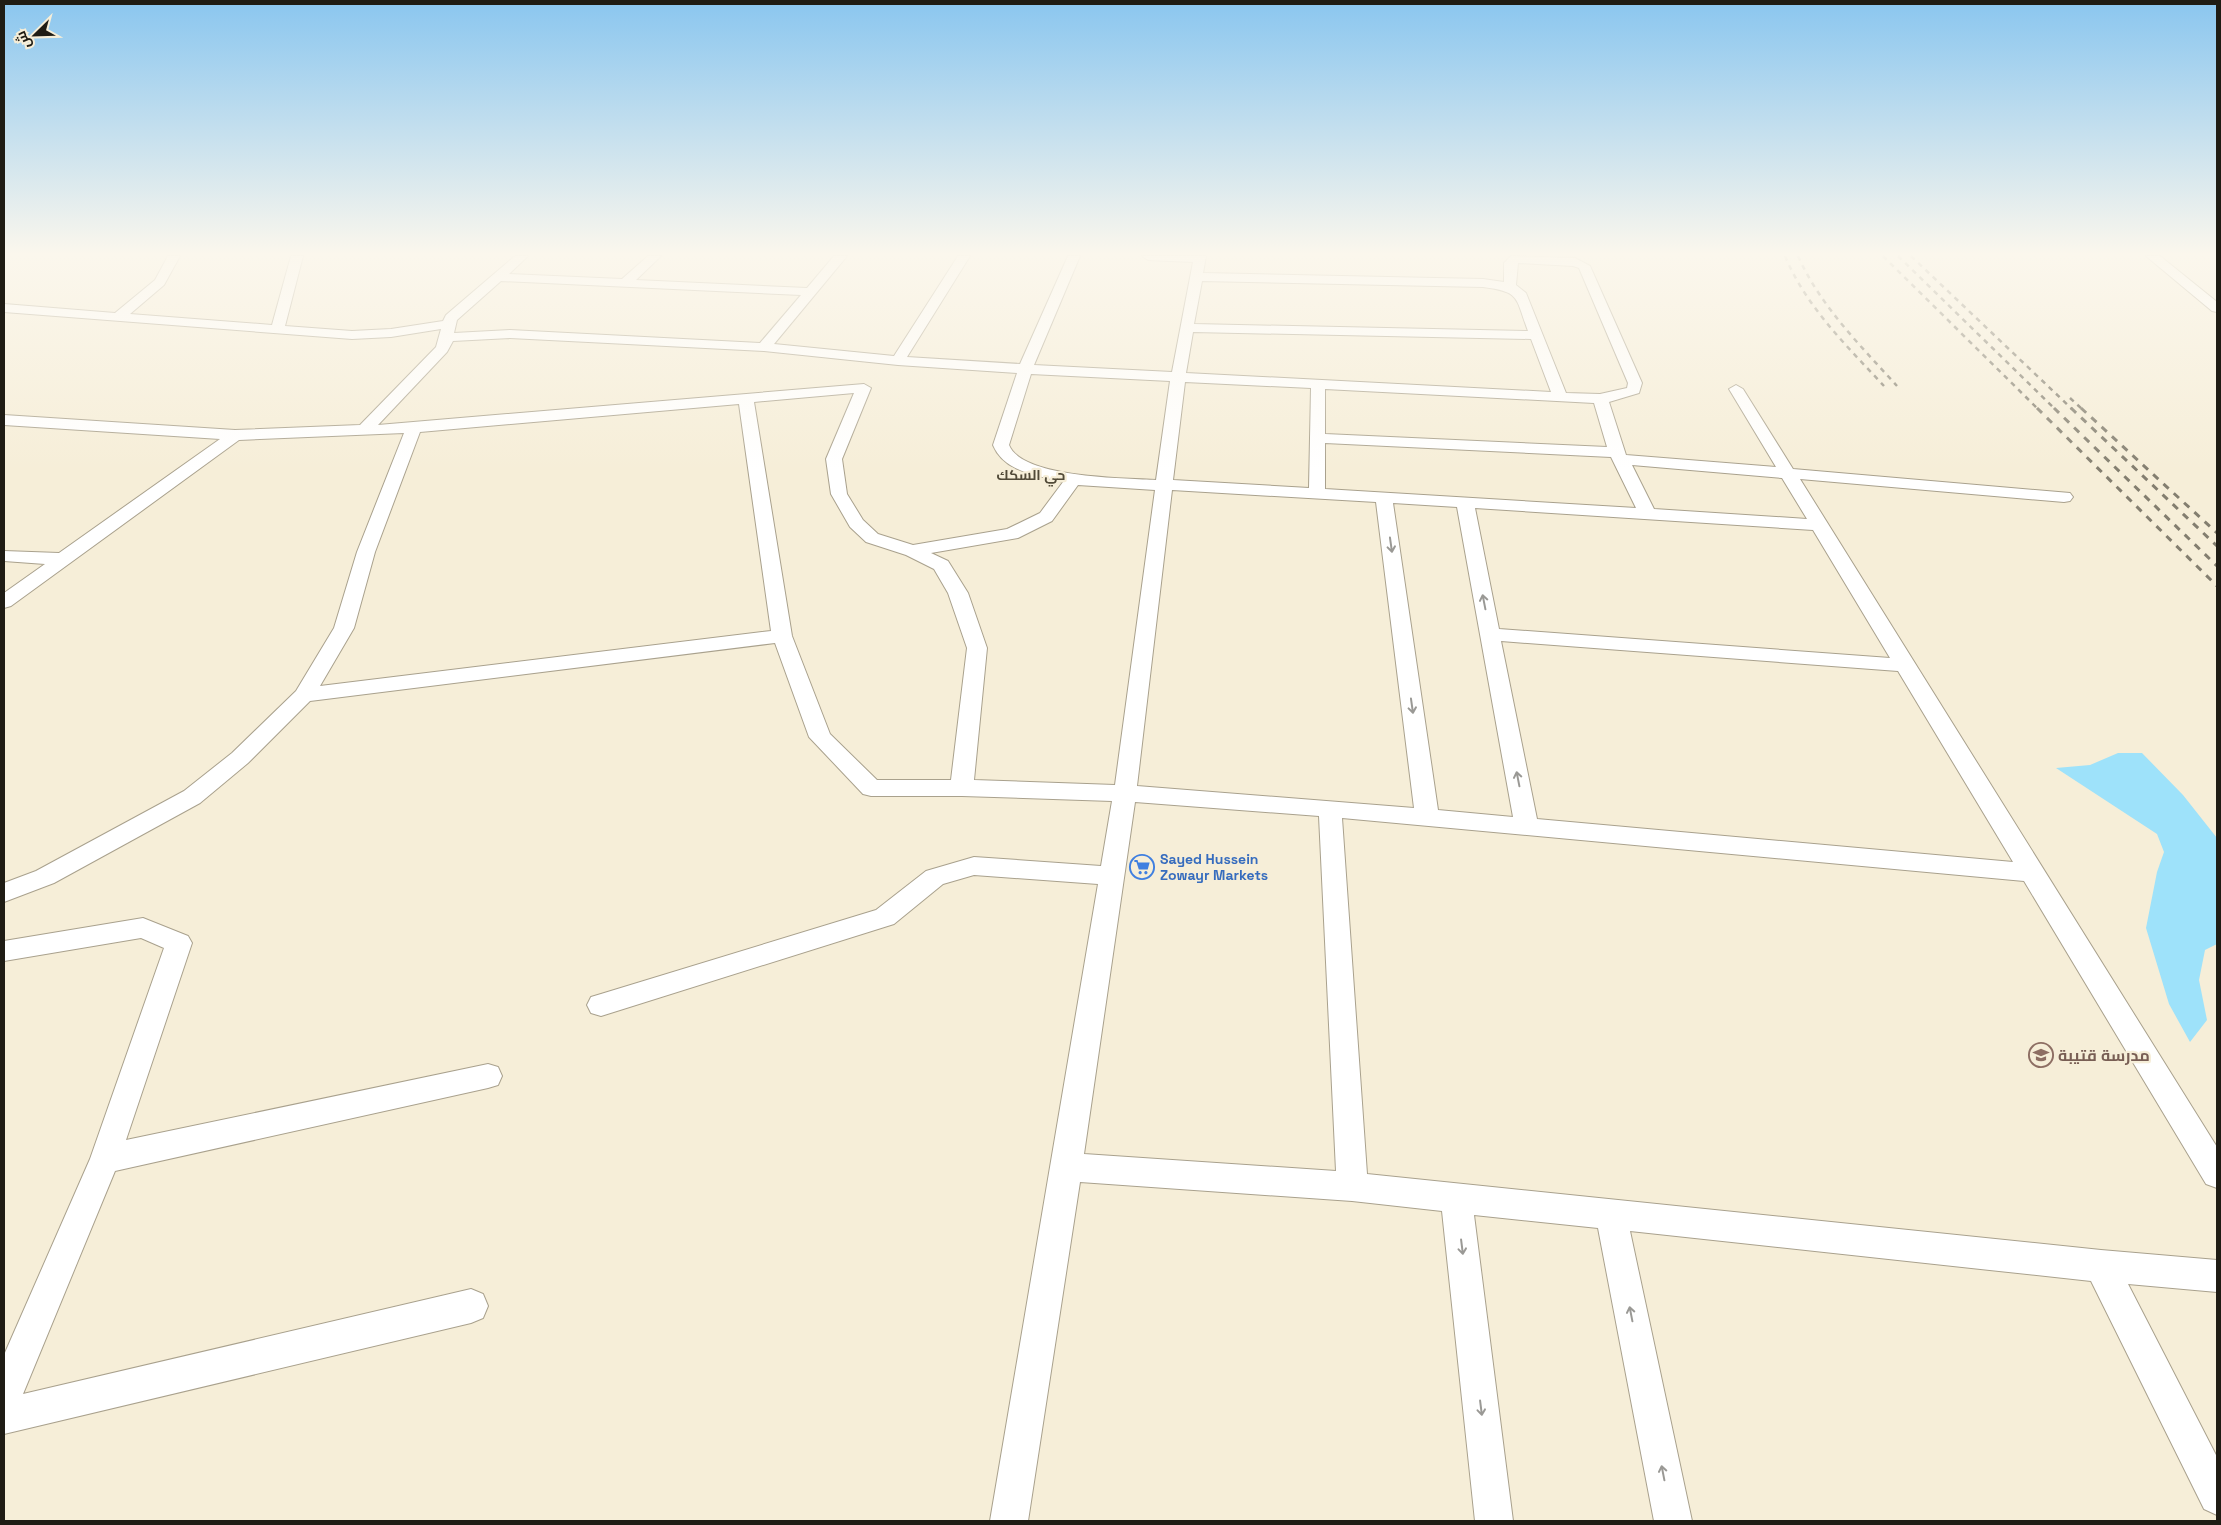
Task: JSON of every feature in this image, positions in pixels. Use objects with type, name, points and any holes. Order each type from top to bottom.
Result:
[{"type":"street","points":[[242,327],[365,335],[448,330],[764,347],[898,361],[1025,369],[1600,399],[1618,396],[1634,390],[1635,383],[1611,327]]},
{"type":"street","points":[[364,430],[442,349],[449,327]]},
{"type":"street","points":[[764,347],[781,327]]},
{"type":"street","points":[[898,361],[919,327]]},
{"type":"street","points":[[1043,327],[1025,369],[1001,445],[1005,455],[1018,464],[1073,480],[1384,497],[1819,525]]},
{"type":"street","points":[[1533,327],[1560,397]]},
{"type":"street","points":[[1009,1521],[1067,1167],[1125,793],[1164,484],[1188,328],[1536,335]]},
{"type":"street","points":[[1317,493],[1318,384]]},
{"type":"street","points":[[4,420],[235,436],[414,428],[864,388],[834,459],[839,494],[856,523],[872,538],[912,551],[941,565],[958,593],[977,648],[962,788]]},
{"type":"street","points":[[1736,389],[2217,1174]]},
{"type":"street","points":[[746,398],[782,636],[820,737],[871,788],[962,788],[1125,793],[1330,809],[2033,873]]},
{"type":"street","points":[[1600,399],[1619,456],[1648,514]]},
{"type":"street","points":[[4,893],[45,877],[192,797],[240,758],[304,695],[344,628],[366,552],[414,428]]},
{"type":"street","points":[[4,602],[235,436]]},
{"type":"street","points":[[1318,438],[1619,456],[1789,475],[2064,497]]},
{"type":"street","points":[[912,551],[1012,534],[1046,517],[1073,480]]},
{"type":"street","points":[[1384,497],[1427,818]]},
{"type":"street","points":[[1465,502],[1527,827]]},
{"type":"street","points":[[4,556],[62,559]]},
{"type":"street","points":[[1490,634],[1906,665]]},
{"type":"street","points":[[304,695],[782,636]]},
{"type":"street","points":[[1330,809],[1352,1187]]},
{"type":"street","points":[[602,1005],[885,917],[935,877],[974,866],[1112,876]]},
{"type":"street","points":[[4,951],[143,928],[179,943],[105,1159],[4,1396]]},
{"type":"street","points":[[105,1159],[488,1076]]},
{"type":"street","points":[[1067,1167],[1352,1187],[2101,1266],[2217,1276]]},
{"type":"street","points":[[1456,1198],[1494,1521]]},
{"type":"street","points":[[1611,1215],[1673,1521]]},
{"type":"street","points":[[2101,1266],[2217,1496]]},
{"type":"street","points":[[4,1416],[470,1306]]},
{"type":"water","points":[[2118,753],[2142,753],[2183,795],[2217,838],[2217,944],[2205,950],[2199,980],[2207,1020],[2190,1042],[2169,1004],[2146,928],[2157,872],[2164,852],[2157,834],[2056,768],[2090,765]]},
{"type":"railway","points":[[1830,327],[1884,386]]},
{"type":"railway","points":[[1844,327],[1897,386]]},
{"type":"railway","points":[[1955,327],[2038,409]]},
{"type":"railway","points":[[1971,327],[2055,409]]},
{"type":"railway","points":[[1986,327],[2072,409]]},
{"type":"railway","points":[[2070,398],[2082,409]]},
{"type":"railway","points":[[2037,408],[2217,586]]},
{"type":"railway","points":[[2054,408],[2217,566]]},
{"type":"railway","points":[[2071,408],[2217,546]]},
{"type":"railway","points":[[2081,408],[2217,533]]},
{"type":"place","name":"Sayed Hussein Zowayr Markets","points":[[1142,867]]},
{"type":"place","name":"مدرسة قتيبة","points":[[2041,1055]]},
{"type":"district","name":"حي السكك","points":[[1031,475]]}]
